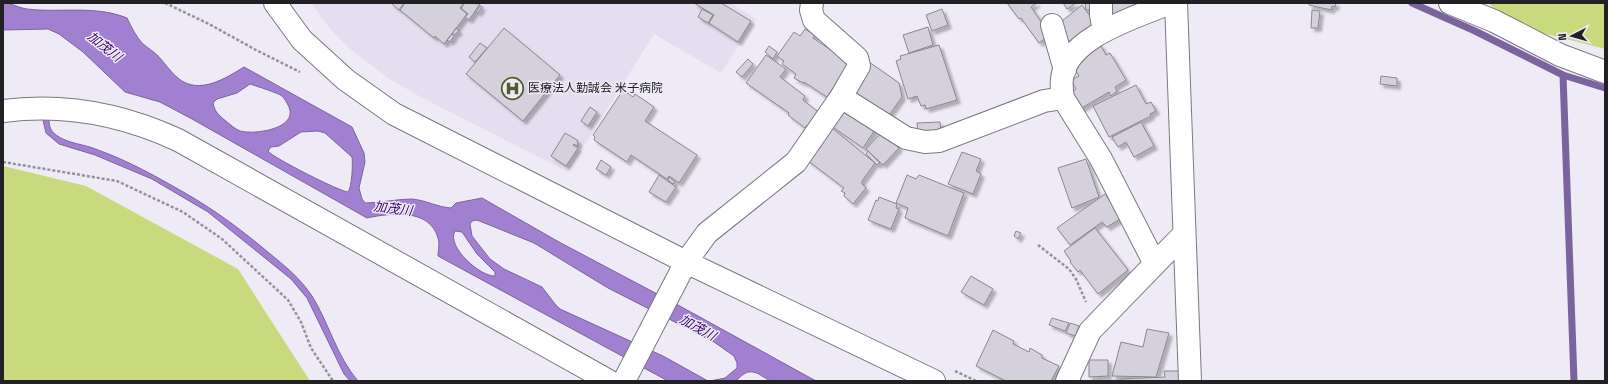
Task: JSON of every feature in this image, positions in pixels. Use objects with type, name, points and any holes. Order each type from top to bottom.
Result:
[{"type":"street","points":[[275,3],[302,40],[346,80],[394,114],[686,262],[934,381]]},
{"type":"street","points":[[3,111],[53,107],[80,110],[119,118],[153,128],[178,140],[620,378],[686,262],[707,233],[796,162],[859,66],[857,58],[814,20],[810,10],[812,3]]},
{"type":"street","points":[[1101,3],[1101,15],[1104,31]]},
{"type":"street","points":[[1155,264],[1101,159],[1063,98],[1062,78],[1069,60],[1081,46],[1104,31],[1170,3]]},
{"type":"street","points":[[1176,3],[1190,381]]},
{"type":"street","points":[[1450,3],[1494,21],[1560,55],[1605,72]]},
{"type":"street","points":[[1052,25],[1065,70]]},
{"type":"street","points":[[840,97],[906,138],[924,142],[939,141],[1044,101],[1063,98]]},
{"type":"street","points":[[1067,381],[1090,331],[1184,234]]},
{"type":"path","points":[[165,3],[209,24],[256,50],[303,72]]},
{"type":"path","points":[[3,162],[118,181],[183,212],[222,240],[288,300],[301,322],[311,348],[333,381]]},
{"type":"path","points":[[1038,245],[1069,270],[1076,279],[1091,314],[1098,323]]},
{"type":"shaded area","name":"医療法人勤誠会 米子病院","points":[[311,3],[731,3],[756,19],[721,73],[654,34],[568,172],[419,96],[391,80],[350,49],[330,29]]},
{"type":"green space","points":[[1489,3],[1605,3],[1605,49],[1535,31],[1506,16],[1492,7]]},
{"type":"green space","points":[[3,166],[86,186],[238,269],[310,381],[3,381]]},
{"type":"water","name":"加茂川","points":[[3,3],[21,8],[39,10],[90,10],[115,14],[127,18],[136,35],[143,44],[158,56],[176,77],[187,84],[204,85],[213,83],[244,67],[352,127],[364,153],[365,162],[359,188],[362,199],[365,203],[412,199],[451,208],[456,203],[482,198],[559,242],[816,381],[770,381],[759,374],[749,372],[744,374],[736,381],[710,381],[725,378],[737,368],[737,363],[734,356],[714,342],[608,288],[534,243],[477,220],[472,221],[470,224],[472,236],[490,259],[504,269],[542,287],[560,309],[663,356],[708,381],[668,381],[438,256],[439,240],[434,228],[418,217],[397,214],[367,218],[160,102],[125,92],[83,52],[59,34],[48,29],[3,30]],"holes":[[[250,84],[282,96],[289,107],[290,115],[287,121],[273,129],[246,132],[236,129],[216,112],[213,103],[217,99],[237,93]],[[318,131],[325,133],[352,157],[351,181],[348,192],[333,187],[307,174],[268,151],[271,147],[279,146],[301,132]],[[455,231],[462,232],[477,254],[495,272],[495,276],[482,272],[466,260],[455,245]]]},
{"type":"water","points":[[49,119],[51,130],[56,135],[71,142],[93,148],[121,159],[174,187],[207,206],[281,263],[297,278],[312,296],[338,350],[350,371],[358,381],[350,381],[344,374],[307,298],[291,279],[208,212],[152,179],[95,155],[59,144],[46,133],[43,120]]},
{"type":"building","points":[[391,3],[404,3],[399,10]]},
{"type":"building","points":[[405,3],[464,3],[460,8],[467,14],[444,44],[435,36],[434,38],[400,10]]},
{"type":"building","points":[[465,3],[480,4],[469,20],[465,17],[468,14],[461,8]]},
{"type":"building","points":[[694,3],[721,3],[751,21],[738,42],[709,23],[714,15]]},
{"type":"building","points":[[1007,3],[1037,3],[1031,7],[1050,35],[1039,43],[1021,18],[1019,19]]},
{"type":"building","points":[[1063,3],[1076,3],[1067,9]]},
{"type":"building","points":[[1085,3],[1096,3],[1096,10],[1086,10]]},
{"type":"building","points":[[1107,3],[1145,3],[1112,18]]},
{"type":"building","points":[[1309,3],[1336,3],[1335,7],[1332,6],[1331,10],[1309,5]]},
{"type":"building","points":[[1082,5],[1095,23],[1071,43],[1057,25]]},
{"type":"building","points":[[480,6],[482,7],[478,13],[476,12]]},
{"type":"building","points":[[702,9],[713,15],[708,23],[698,17]]},
{"type":"building","points":[[942,9],[948,25],[932,31],[926,15]]},
{"type":"building","points":[[1312,10],[1320,11],[1318,28],[1311,28]]},
{"type":"building","points":[[928,27],[933,45],[909,53],[903,35]]},
{"type":"building","points":[[456,28],[459,31],[454,35],[452,34]]},
{"type":"building","points":[[504,28],[560,75],[523,121],[466,74]]},
{"type":"building","points":[[805,29],[815,35],[813,38],[834,52],[852,60],[827,97],[804,82],[803,83],[794,78],[796,74],[782,64],[784,61],[777,56],[794,32],[800,36]]},
{"type":"building","points":[[452,34],[454,36],[450,42],[447,40]]},
{"type":"building","points":[[480,43],[487,48],[475,62],[469,57]]},
{"type":"building","points":[[1100,44],[1106,55],[1110,53],[1126,80],[1115,87],[1117,91],[1111,96],[1109,92],[1080,109],[1070,93],[1076,89],[1071,80],[1079,76],[1073,66]]},
{"type":"building","points":[[939,45],[957,100],[926,109],[925,105],[921,106],[917,96],[908,99],[896,61],[901,59],[900,56]]},
{"type":"building","points":[[769,46],[777,52],[773,59],[765,52]]},
{"type":"building","points":[[766,55],[786,69],[780,77],[805,96],[803,100],[821,114],[811,129],[807,125],[805,128],[788,115],[789,113],[746,83]]},
{"type":"building","points":[[748,59],[753,64],[742,77],[736,72]]},
{"type":"building","points":[[869,62],[899,83],[902,97],[887,118],[851,92]]},
{"type":"building","points":[[1381,76],[1397,78],[1397,86],[1380,84]]},
{"type":"building","points":[[1136,85],[1146,104],[1151,102],[1156,111],[1150,114],[1151,116],[1109,137],[1093,106]]},
{"type":"building","points":[[623,90],[633,97],[635,94],[654,107],[645,121],[697,155],[679,183],[669,176],[667,179],[631,155],[627,162],[594,140],[595,137],[593,135]]},
{"type":"building","points":[[843,106],[876,128],[863,148],[830,125]]},
{"type":"building","points":[[590,107],[597,112],[588,126],[581,121]]},
{"type":"building","points":[[940,122],[941,133],[918,135],[917,123]]},
{"type":"building","points":[[1141,122],[1154,146],[1134,157],[1126,142],[1118,147],[1112,137]]},
{"type":"building","points":[[832,128],[875,163],[862,181],[862,184],[866,188],[853,204],[844,196],[845,193],[841,191],[844,188],[807,160]]},
{"type":"building","points":[[882,132],[899,148],[883,165],[866,149]]},
{"type":"building","points":[[565,133],[577,140],[578,143],[577,146],[574,144],[573,145],[578,148],[566,166],[551,156]]},
{"type":"building","points":[[868,151],[880,163],[877,165],[866,154]]},
{"type":"building","points":[[962,152],[981,159],[976,171],[981,174],[973,194],[948,184]]},
{"type":"building","points":[[1086,159],[1099,197],[1072,208],[1058,168]]},
{"type":"building","points":[[601,160],[611,167],[606,175],[596,169]]},
{"type":"building","points":[[659,175],[676,187],[666,202],[649,192]]},
{"type":"building","points":[[907,175],[916,179],[919,175],[964,193],[948,236],[905,218],[908,208],[896,203]]},
{"type":"building","points":[[669,177],[675,182],[673,184],[668,180]]},
{"type":"building","points":[[1105,194],[1119,215],[1120,219],[1107,227],[1102,222],[1070,245],[1057,228]]},
{"type":"building","points":[[879,197],[897,204],[896,208],[899,209],[891,229],[868,220],[876,200],[878,201]]},
{"type":"building","points":[[1095,228],[1128,270],[1098,294],[1080,270],[1078,272],[1070,262],[1071,261],[1064,251]]},
{"type":"building","points":[[1016,231],[1021,233],[1018,239],[1014,236]]},
{"type":"building","points":[[971,276],[993,289],[984,305],[961,292]]},
{"type":"building","points":[[1052,318],[1069,323],[1065,331],[1049,325]]},
{"type":"building","points":[[1070,323],[1079,326],[1076,336],[1066,333]]},
{"type":"building","points":[[1147,329],[1169,333],[1156,377],[1112,376],[1121,342],[1143,347]]},
{"type":"building","points":[[993,330],[1014,341],[1013,344],[1029,352],[1030,348],[1042,355],[1042,358],[1059,366],[1051,381],[1006,381],[976,366]]},
{"type":"building","points":[[1089,360],[1108,360],[1108,376],[1089,377]]},
{"type":"building","points":[[1164,371],[1180,371],[1180,381],[1120,381],[1120,379],[1165,377]]},
{"type":"waterway","points":[[1412,3],[1475,31],[1563,75],[1605,88]]},
{"type":"waterway","points":[[1563,75],[1574,381]]},
{"type":"place","name":"医療法人勤誠会 米子病院","points":[[513,88]]}]
